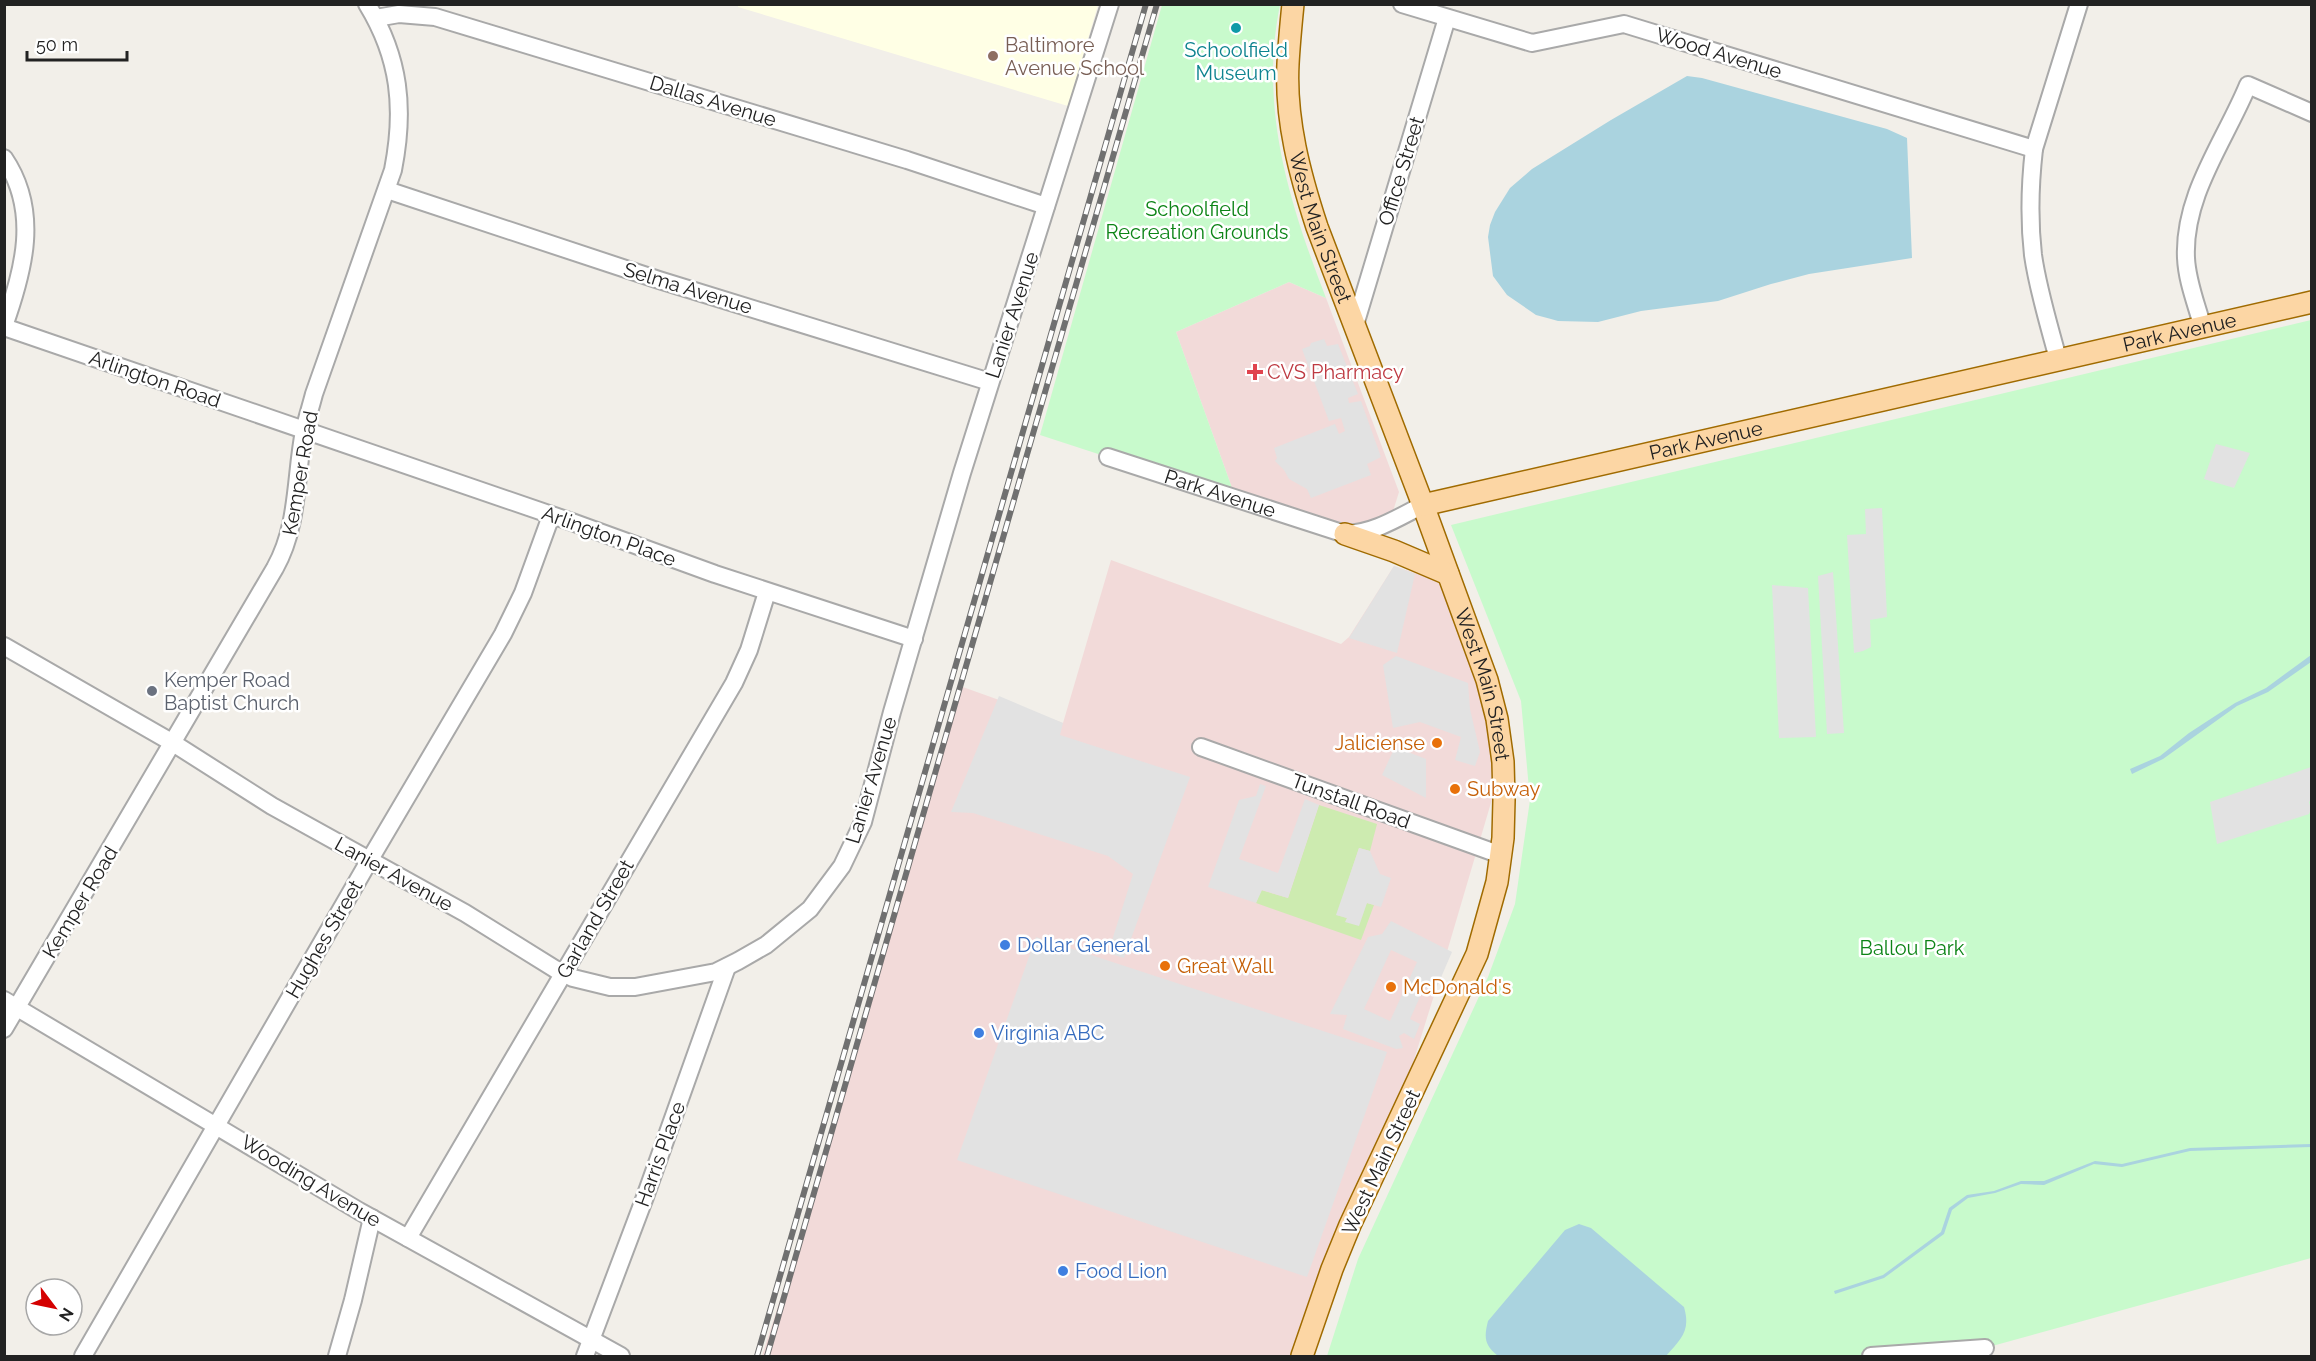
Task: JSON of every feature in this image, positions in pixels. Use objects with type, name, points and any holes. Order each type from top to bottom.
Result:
[{"type":"main road","name":"West Main Street","points":[[1293,4],[1288,66],[1290,115],[1295,147],[1317,227],[1487,680],[1497,720],[1503,762],[1504,800],[1501,855],[1489,919],[1477,954],[1350,1225],[1302,1356]]},
{"type":"main road","name":"Park Avenue","points":[[1423,505],[2202,326],[2310,304]]},
{"type":"main road","points":[[1345,534],[1394,551],[1448,574]]},
{"type":"street","name":"Lanier Avenue","points":[[4,646],[173,743],[272,806],[465,913],[563,974],[610,987],[635,987],[716,972],[766,945],[810,909],[842,866],[863,822],[962,472],[1110,4]]},
{"type":"street","name":"Wood Avenue","points":[[1402,4],[1532,43],[1624,24],[2034,149]]},
{"type":"street","points":[[2058,359],[2033,257],[2031,208],[2034,149],[2079,4]]},
{"type":"street","name":"Dallas Avenue","points":[[371,11],[435,17],[896,157],[1046,206]]},
{"type":"street","name":"Kemper Road","points":[[4,1029],[11,1004],[173,743],[283,554],[294,518],[304,431],[314,394],[387,190],[398,143],[399,95],[389,48],[371,11]]},
{"type":"street","name":"Office Street","points":[[1354,325],[1447,18]]},
{"type":"street","points":[[2202,326],[2188,275],[2186,240],[2190,219],[2214,155],[2248,85],[2312,113]]},
{"type":"street","points":[[4,158],[20,188],[27,232],[22,265],[4,326]]},
{"type":"street","name":"Selma Avenue","points":[[387,190],[648,276],[990,382]]},
{"type":"street","name":"Arlington Road","points":[[4,326],[304,431]]},
{"type":"street","name":"Arlington Place","points":[[304,431],[767,592],[914,639]]},
{"type":"street","name":"Park Avenue","points":[[1108,457],[1345,534],[1361,534],[1423,505]]},
{"type":"street","name":"Hughes Street","points":[[83,1356],[503,634],[523,593],[551,516]]},
{"type":"street","name":"Garland Street","points":[[408,1238],[734,683],[749,650],[767,592]]},
{"type":"street","name":"Tunstall Road","points":[[1201,747],[1501,855]]},
{"type":"street","name":"Harris Place","points":[[585,1356],[645,1197],[727,967]]},
{"type":"street","name":"Wooding Avenue","points":[[11,1004],[372,1218],[621,1356]]},
{"type":"street","points":[[337,1356],[372,1218]]},
{"type":"street","points":[[1871,1356],[1985,1348]]},
{"type":"shaded area","name":"Baltimore Avenue School","points":[[738,4],[1098,5],[1068,106],[738,7]]},
{"type":"shaded area","points":[[1289,282],[1326,298],[1399,492],[1390,521],[1361,534],[1236,499],[1176,332]]},
{"type":"shaded area","points":[[1324,339],[1327,346],[1338,344],[1358,394],[1348,398],[1349,403],[1361,401],[1381,457],[1367,464],[1371,475],[1311,498],[1307,489],[1289,479],[1275,461],[1277,458],[1274,448],[1335,424],[1339,434],[1345,431],[1341,418],[1329,421],[1302,349]]},
{"type":"shaded area","points":[[2216,444],[2250,453],[2234,488],[2204,479]]},
{"type":"shaded area","points":[[1882,508],[1887,617],[1870,620],[1871,647],[1854,653],[1847,535],[1866,534],[1865,509]]},
{"type":"shaded area","points":[[1111,560],[1341,644],[1349,637],[1394,566],[1452,586],[1503,762],[1388,1143],[1305,1356],[762,1356],[825,1159],[960,686],[1063,723]]},
{"type":"shaded area","points":[[1394,566],[1415,574],[1397,653],[1349,638]]},
{"type":"shaded area","points":[[1833,572],[1844,733],[1827,734],[1818,576]]},
{"type":"shaded area","points":[[1772,585],[1808,588],[1816,737],[1779,738]]},
{"type":"shaded area","points":[[1396,656],[1468,683],[1470,709],[1480,752],[1475,766],[1455,760],[1461,737],[1420,722],[1393,728],[1383,665]]},
{"type":"shaded area","points":[[999,696],[1063,723],[1060,735],[1190,777],[1124,958],[1108,953],[1133,874],[1108,856],[973,813],[951,812]]},
{"type":"shaded area","points":[[1395,747],[1426,759],[1426,798],[1382,775]]},
{"type":"shaded area","points":[[2311,767],[2309,814],[2217,844],[2210,802]]},
{"type":"shaded area","points":[[1260,784],[1266,786],[1239,859],[1278,873],[1305,799],[1319,805],[1288,898],[1262,890],[1256,903],[1208,887],[1239,800],[1256,796]]},
{"type":"shaded area","points":[[1359,848],[1370,851],[1380,874],[1391,878],[1381,907],[1367,903],[1359,926],[1345,922],[1347,918],[1336,915]]},
{"type":"shaded area","points":[[1391,921],[1452,952],[1436,989],[1424,988],[1410,1019],[1420,1024],[1414,1039],[1404,1033],[1399,1036],[1403,1048],[1396,1049],[1343,1029],[1347,1015],[1330,1014],[1368,937],[1382,934]],"holes":[[[1391,950],[1417,962],[1390,1021],[1364,1009]]]},
{"type":"shaded area","points":[[1036,937],[1387,1052],[1307,1277],[957,1160]]},
{"type":"green space","name":"Schoolfield Recreation Grounds","points":[[1162,5],[1280,5],[1274,43],[1273,81],[1281,154],[1300,226],[1326,298],[1289,282],[1176,332],[1236,499],[1040,435]]},
{"type":"green space","name":"Ballou Park","points":[[2311,320],[2311,1258],[1985,1348],[1875,1356],[1327,1356],[1358,1259],[1488,977],[1515,904],[1530,800],[1521,701],[1451,525]]},
{"type":"green space","points":[[1319,805],[1377,824],[1370,851],[1359,848],[1337,915],[1347,918],[1346,922],[1367,903],[1374,905],[1361,940],[1256,903],[1261,890],[1288,898]]},
{"type":"water","points":[[1687,76],[1702,78],[1887,129],[1907,138],[1912,258],[1809,274],[1718,301],[1641,311],[1598,322],[1558,321],[1536,315],[1507,295],[1493,276],[1488,237],[1495,212],[1510,188],[1532,169]]},
{"type":"water","points":[[2311,655],[2311,662],[2268,692],[2237,706],[2163,759],[2132,774],[2130,769],[2160,756],[2189,733],[2235,703],[2266,688]]},
{"type":"water","points":[[2311,1144],[2311,1147],[2190,1151],[2122,1167],[2094,1164],[2044,1185],[2021,1184],[1995,1193],[1968,1198],[1952,1210],[1944,1234],[1884,1278],[1835,1294],[1834,1291],[1883,1275],[1941,1232],[1949,1208],[1967,1195],[1994,1191],[2021,1181],[2044,1181],[2095,1161],[2122,1164],[2190,1148]]},
{"type":"water","points":[[1579,1224],[1591,1228],[1684,1307],[1685,1329],[1666,1356],[1498,1356],[1490,1348],[1486,1336],[1488,1321],[1565,1230]]},
{"type":"railway","points":[[757,1356],[1146,4]]},
{"type":"railway","points":[[767,1356],[1157,4]]},
{"type":"place","name":"Schoolfield Museum","points":[[1236,28]]},
{"type":"place","name":"Baltimore Avenue School","points":[[993,56]]},
{"type":"place","name":"CVS Pharmacy","points":[[1255,372]]},
{"type":"place","name":"Kemper Road Baptist Church","points":[[152,691]]},
{"type":"place","name":"Jaliciense","points":[[1437,743]]},
{"type":"place","name":"Subway","points":[[1455,789]]},
{"type":"place","name":"Dollar General","points":[[1005,945]]},
{"type":"place","name":"Great Wall","points":[[1165,966]]},
{"type":"place","name":"McDonald's","points":[[1391,987]]},
{"type":"place","name":"Virginia ABC","points":[[979,1033]]},
{"type":"place","name":"Food Lion","points":[[1063,1271]]}]
